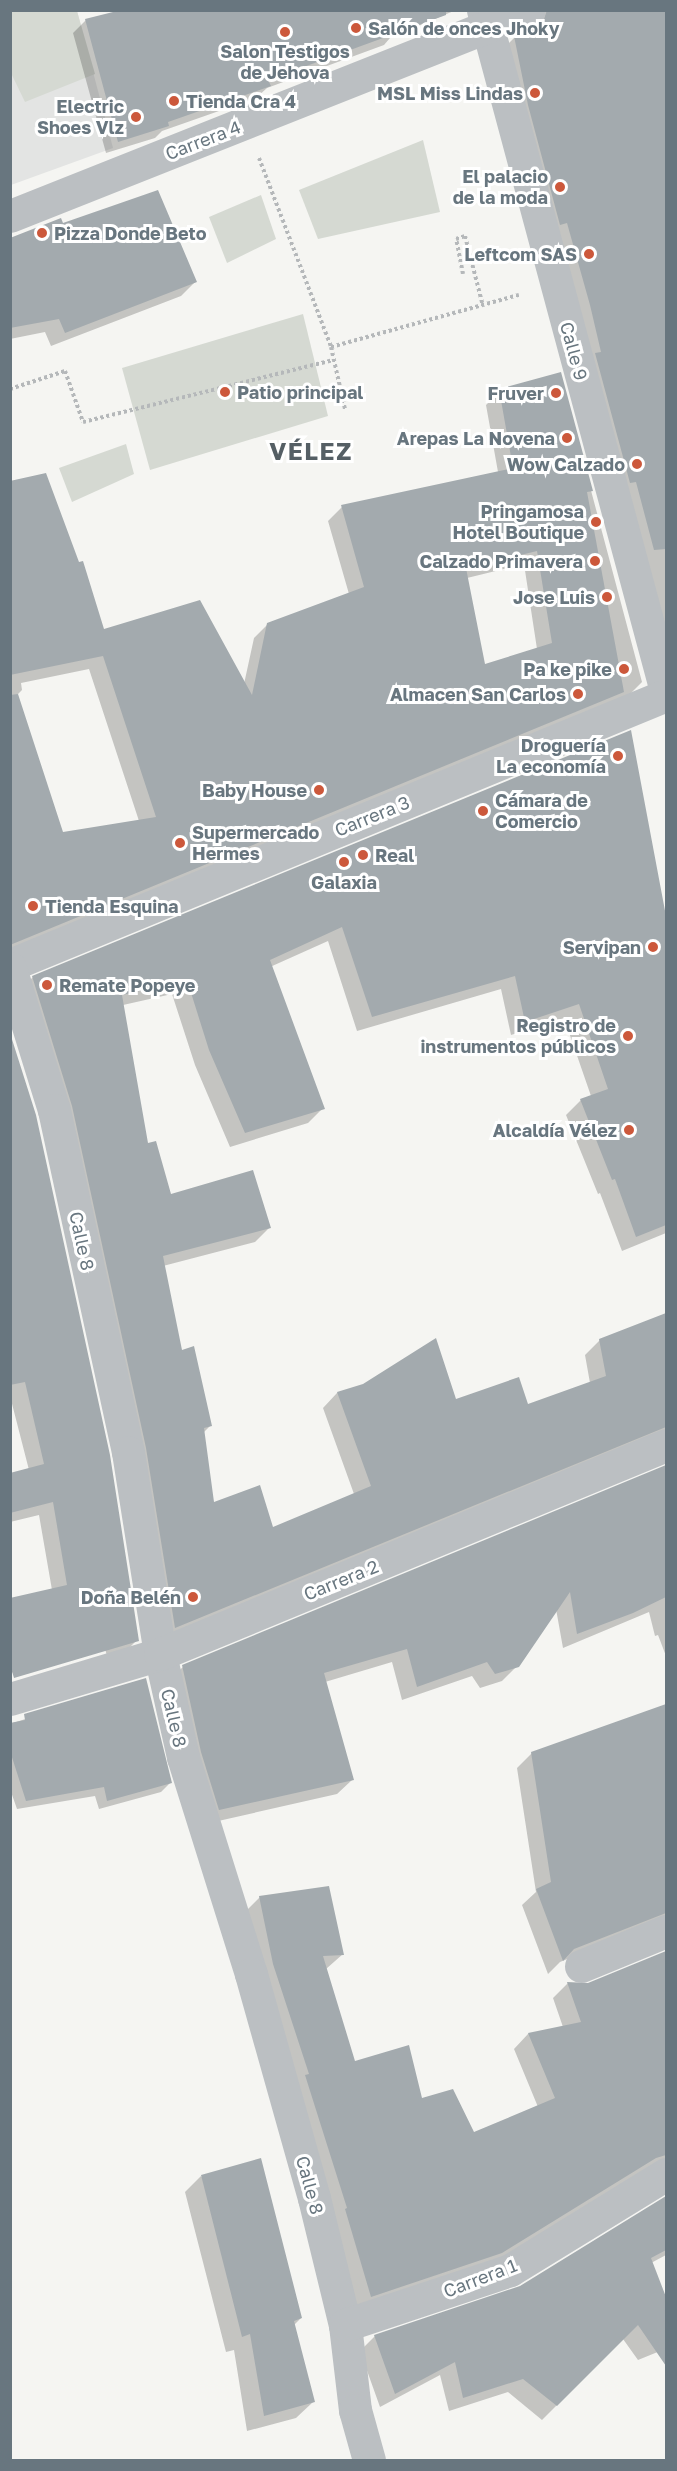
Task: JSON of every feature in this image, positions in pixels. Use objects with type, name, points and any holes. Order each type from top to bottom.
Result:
[{"type":"street","name":"Carrera 4","points":[[10,216],[485,20],[529,10]]},
{"type":"street","name":"Calle 9","points":[[485,20],[666,693]]},
{"type":"street","name":"Carrera 3","points":[[10,967],[666,693]]},
{"type":"street","name":"Calle 8","points":[[10,967],[56,1121],[128,1452],[160,1654],[183,1757],[250,1974],[314,2198],[345,2325],[356,2410],[369,2460]]},
{"type":"street","name":"Carrera 2","points":[[10,1699],[160,1654],[666,1445]]},
{"type":"street","points":[[581,1966],[666,1931]]},
{"type":"street","name":"Carrera 1","points":[[345,2325],[510,2270],[666,2174]]},
{"type":"path","points":[[257,153],[331,347],[345,408]]},
{"type":"path","points":[[464,274],[456,240],[465,236],[483,306]]},
{"type":"path","points":[[331,347],[529,292]]},
{"type":"path","points":[[10,388],[65,370],[83,422],[333,360]]},
{"type":"shaded area","points":[[10,11],[77,11],[95,74],[25,102],[11,73]]},
{"type":"shaded area","points":[[11,11],[77,11],[113,148],[11,185]]},
{"type":"shaded area","points":[[423,140],[440,212],[318,239],[299,190]]},
{"type":"shaded area","points":[[261,195],[276,239],[227,263],[209,217]]},
{"type":"shaded area","name":"Patio principal","points":[[303,314],[328,416],[150,470],[122,368]]},
{"type":"shaded area","points":[[126,444],[134,474],[72,502],[59,468]]},
{"type":"building","points":[[121,10],[446,10],[446,15],[268,80],[271,86],[168,122],[169,126],[118,142],[85,19]]},
{"type":"building","points":[[547,10],[666,10],[666,549],[654,550],[636,482],[630,483],[595,353],[601,352],[590,305],[567,223],[560,225],[528,105],[514,36],[543,22]]},
{"type":"building","points":[[158,190],[197,282],[65,333],[59,319],[10,328],[10,238],[61,218],[63,223]]},
{"type":"building","points":[[561,372],[593,491],[587,492],[624,692],[10,945],[10,695],[18,694],[63,832],[156,817],[103,656],[10,675],[10,481],[46,473],[79,562],[83,561],[104,629],[200,600],[252,695],[267,623],[364,587],[341,505],[513,468],[499,389]],"holes":[[[537,551],[552,643],[485,664],[466,568]]]},
{"type":"building","points":[[631,730],[666,916],[666,1225],[636,1237],[615,1179],[612,1180],[580,1099],[608,1089],[579,1004],[525,1022],[515,976],[372,1017],[342,927],[270,960],[325,1109],[245,1133],[209,1050],[187,980],[122,995],[148,1143],[156,1141],[171,1194],[253,1170],[271,1228],[163,1256],[182,1350],[194,1346],[212,1426],[204,1428],[214,1502],[260,1485],[273,1527],[371,1486],[337,1392],[363,1384],[436,1338],[456,1399],[519,1377],[528,1404],[606,1376],[599,1339],[666,1313],[666,1427],[175,1628],[146,1448],[72,1106],[32,976]]},
{"type":"building","points":[[10,1033],[36,1115],[110,1455],[139,1641],[14,1678],[10,1665],[10,1598],[67,1585],[53,1502],[10,1513],[10,1473],[44,1464],[25,1382],[10,1385]]},
{"type":"building","points":[[666,1465],[666,1597],[633,1613],[577,1634],[570,1592],[519,1667],[495,1674],[487,1662],[417,1687],[407,1649],[324,1673],[354,1780],[219,1810],[201,1752],[182,1665]]},
{"type":"building","points":[[146,1678],[172,1783],[107,1801],[104,1787],[26,1801],[10,1751],[10,1723],[25,1720],[24,1714]]},
{"type":"building","points":[[666,1704],[666,1913],[574,1949],[563,1961],[536,1889],[551,1882],[531,1752]]},
{"type":"building","points":[[329,1886],[344,1955],[323,1956],[355,2061],[409,2045],[422,2098],[453,2089],[474,2132],[555,2098],[528,2033],[581,2022],[567,1982],[588,1983],[666,1951],[666,2155],[656,2158],[502,2253],[371,2297],[345,2209],[347,2208],[305,2075],[309,2074],[273,1964],[259,1896]]},
{"type":"building","points":[[261,2158],[302,2318],[294,2321],[315,2402],[264,2416],[250,2334],[242,2337],[201,2175]]},
{"type":"building","points":[[666,2196],[666,2250],[651,2258],[666,2297],[666,2366],[638,2325],[557,2406],[523,2379],[463,2398],[455,2362],[395,2394],[374,2335],[520,2286]]},
{"type":"place","name":"Salón de onces Jhoky","points":[[356,28]]},
{"type":"place","name":"Salon Testigos de Jehova","points":[[285,32]]},
{"type":"place","name":"MSL Miss Lindas","points":[[535,93]]},
{"type":"place","name":"Tienda Cra 4","points":[[174,101]]},
{"type":"place","name":"Electric Shoes Vlz","points":[[136,117]]},
{"type":"place","name":"El palacio de la moda","points":[[560,187]]},
{"type":"place","name":"Pizza Donde Beto","points":[[42,233]]},
{"type":"place","name":"Leftcom SAS","points":[[589,254]]},
{"type":"place","name":"Patio principal","points":[[225,392]]},
{"type":"place","name":"Fruver","points":[[556,393]]},
{"type":"place","name":"Arepas La Novena","points":[[567,438]]},
{"type":"place","name":"Wow Calzado","points":[[637,464]]},
{"type":"place","name":"Pringamosa Hotel Boutique","points":[[596,522]]},
{"type":"place","name":"Calzado Primavera","points":[[595,561]]},
{"type":"place","name":"Jose Luis","points":[[607,597]]},
{"type":"place","name":"Pa ke pike","points":[[624,669]]},
{"type":"place","name":"Almacen San Carlos","points":[[578,694]]},
{"type":"place","name":"Droguería La economía","points":[[618,756]]},
{"type":"place","name":"Baby House","points":[[319,790]]},
{"type":"place","name":"Cámara de Comercio","points":[[483,811]]},
{"type":"place","name":"Supermercado Hermes","points":[[180,843]]},
{"type":"place","name":"Real","points":[[363,855]]},
{"type":"place","name":"Galaxia","points":[[344,862]]},
{"type":"place","name":"Tienda Esquina","points":[[33,906]]},
{"type":"place","name":"Servipan","points":[[653,947]]},
{"type":"place","name":"Remate Popeye","points":[[47,985]]},
{"type":"place","name":"Registro de instrumentos públicos","points":[[628,1036]]},
{"type":"place","name":"Alcaldía Vélez","points":[[629,1130]]},
{"type":"place","name":"Doña Belén","points":[[193,1597]]},
{"type":"district","name":"VÉLEZ","points":[[311,451]]}]
